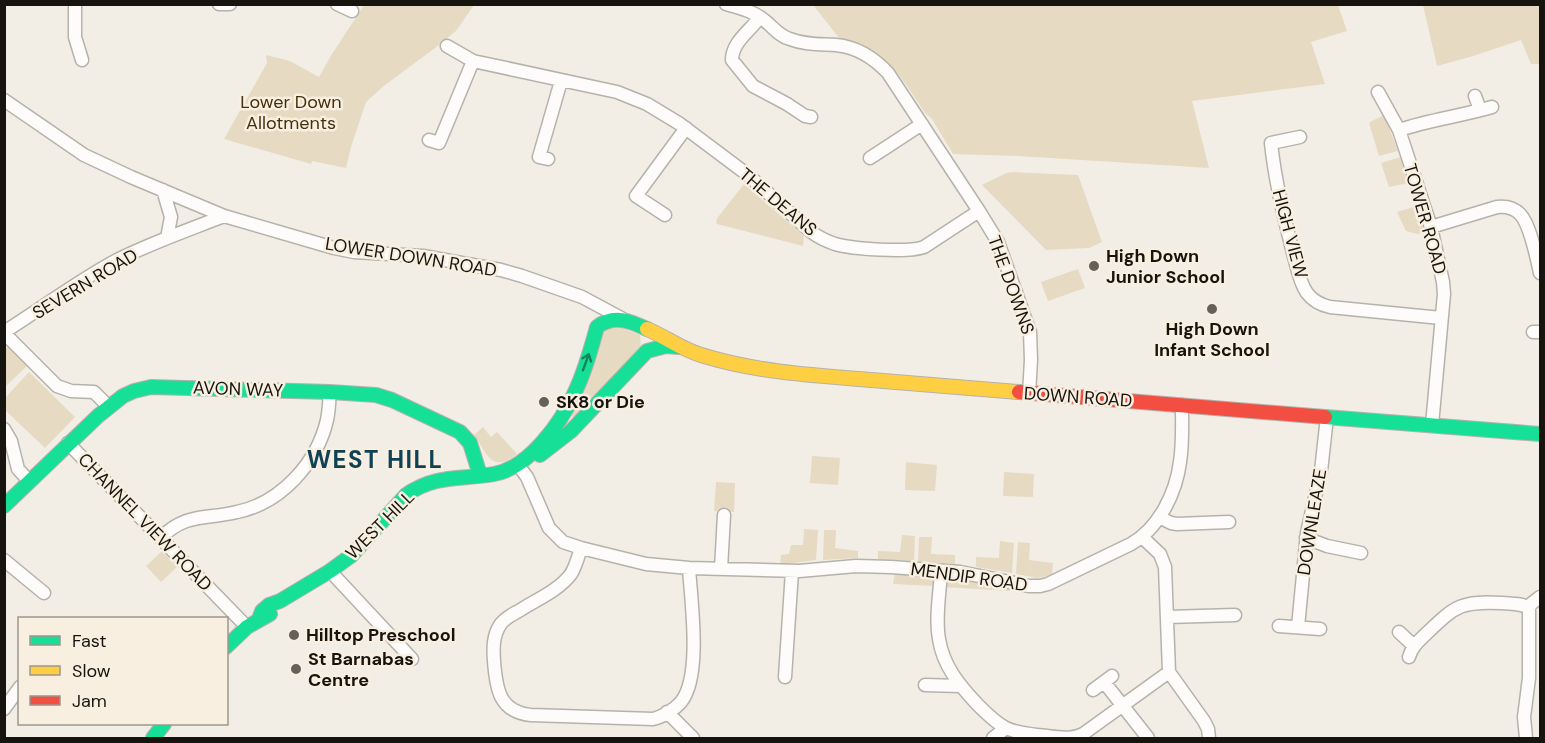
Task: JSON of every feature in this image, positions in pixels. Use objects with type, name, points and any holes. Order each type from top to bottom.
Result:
[{"type":"street","points":[[75,4],[74,30],[78,54]]},
{"type":"street","points":[[219,4],[230,4]]},
{"type":"street","points":[[337,4],[352,11]]},
{"type":"street","name":"THE DOWNS","points":[[726,4],[760,17],[788,39],[808,44],[843,46],[855,50],[872,58],[888,73],[995,236],[1030,332],[1029,394]]},
{"type":"street","points":[[760,17],[738,41],[731,54],[732,60],[751,84],[787,104],[805,119]]},
{"type":"street","name":"THE DEANS","points":[[447,46],[473,62],[631,96],[686,128],[748,175],[810,231],[838,244],[858,248],[917,249],[924,247],[979,211]]},
{"type":"street","points":[[439,143],[473,62]]},
{"type":"street","points":[[539,156],[561,81]]},
{"type":"street","name":"TOWER ROAD","points":[[1378,92],[1399,130],[1431,227],[1443,282],[1432,425]]},
{"type":"street","points":[[1399,130],[1486,108],[1475,96]]},
{"type":"street","name":"LOWER DOWN ROAD","points":[[4,100],[84,155],[106,167],[224,216],[344,250],[423,256],[501,270],[582,297],[628,321]]},
{"type":"street","points":[[870,158],[922,124]]},
{"type":"street","points":[[665,215],[631,192],[686,128]]},
{"type":"street","name":"HIGH VIEW","points":[[1300,137],[1264,144],[1305,290],[1320,304],[1339,309],[1441,318]]},
{"type":"street","points":[[163,190],[171,217],[167,238]]},
{"type":"street","points":[[1431,227],[1496,207],[1512,209],[1519,212],[1526,223],[1540,273]]},
{"type":"street","name":"SEVERN ROAD","points":[[4,333],[118,260],[224,216]]},
{"type":"street","points":[[582,297],[590,302],[596,311],[597,327]]},
{"type":"street","points":[[597,327],[611,319],[628,321],[644,336],[647,351],[666,346],[680,347]]},
{"type":"street","name":"DOWN ROAD","points":[[628,321],[680,347],[731,364],[789,374],[1540,434]]},
{"type":"street","name":"WEST HILL","points":[[228,645],[269,605],[280,601],[330,571],[352,555],[406,495],[417,487],[439,480],[508,471],[533,453],[571,400],[597,327]]},
{"type":"street","points":[[4,333],[57,386],[71,391],[94,392],[109,406]]},
{"type":"street","name":"WEST HILL","points":[[520,464],[535,459],[571,431],[647,351]]},
{"type":"street","name":"AVON WAY","points":[[4,506],[109,406],[134,391],[152,387],[370,394],[451,427],[463,435],[470,443],[480,475]]},
{"type":"street","points":[[160,538],[183,521],[238,512],[256,506],[276,495],[305,466],[317,447],[327,421],[330,392]]},
{"type":"street","name":"MENDIP ROAD","points":[[520,464],[551,531],[563,542],[646,564],[689,568],[792,571],[856,566],[965,573],[1029,586],[1040,586],[1131,544],[1142,537],[1159,517],[1169,498],[1179,466],[1182,405]]},
{"type":"street","name":"DOWNLEAZE","points":[[1298,627],[1306,538],[1322,465],[1326,417]]},
{"type":"street","points":[[559,419],[571,431]]},
{"type":"street","points":[[4,429],[11,441],[18,469],[29,481]]},
{"type":"street","name":"CHANNEL VIEW ROAD","points":[[68,443],[160,538],[253,623]]},
{"type":"street","points":[[722,569],[724,515]]},
{"type":"street","points":[[1159,517],[1177,525],[1229,522]]},
{"type":"street","points":[[1142,537],[1155,548],[1164,562],[1166,572],[1168,672],[1204,721],[1209,738]]},
{"type":"street","points":[[1306,538],[1327,546],[1348,544],[1362,553]]},
{"type":"street","points":[[581,548],[569,576],[547,594],[506,619],[499,627],[493,646],[495,682],[500,696],[515,711],[528,715],[650,719],[660,717],[682,700],[692,669],[689,568]]},
{"type":"street","points":[[4,560],[21,582],[44,593]]},
{"type":"street","points":[[330,571],[412,659]]},
{"type":"street","points":[[786,678],[792,571]]},
{"type":"street","points":[[940,571],[939,642],[947,664],[960,686],[991,717],[1006,728],[1034,734],[1075,737],[1083,734],[1168,672]]},
{"type":"street","points":[[1526,738],[1524,717],[1529,675],[1529,608],[1540,597]]},
{"type":"street","points":[[1399,632],[1411,652],[1445,616],[1461,606],[1485,602],[1521,604],[1529,608]]},
{"type":"street","points":[[1167,617],[1235,615]]},
{"type":"street","points":[[1279,626],[1320,629]]},
{"type":"street","points":[[1093,690],[1108,679],[1122,705],[1151,736]]},
{"type":"street","points":[[925,685],[960,686]]},
{"type":"street","points":[[4,709],[18,690]]},
{"type":"street","points":[[667,712],[693,738]]},
{"type":"street","points":[[153,738],[163,725]]},
{"type":"street","points":[[993,738],[1006,728]]},
{"type":"green space","name":"Lower Down Allotments","points":[[364,5],[474,5],[456,31],[366,102],[346,168],[312,161],[311,164],[224,139],[267,63],[266,55],[290,61],[319,77]]},
{"type":"green space","points":[[813,5],[1338,5],[1347,31],[1311,42],[1325,84],[1192,101],[1209,168],[953,154],[932,119],[925,113],[890,65],[868,48],[840,39]]},
{"type":"green space","points":[[1423,5],[1540,5],[1540,64],[1531,64],[1521,40],[1437,66]]},
{"type":"green space","points":[[1384,115],[1398,151],[1379,156],[1369,123]]},
{"type":"green space","points":[[1401,157],[1409,183],[1389,187],[1381,163]]},
{"type":"green space","points":[[1013,172],[1078,175],[1102,242],[1089,248],[1046,250],[982,185]]},
{"type":"green space","points":[[744,184],[804,236],[803,246],[717,224],[718,217]]},
{"type":"green space","points":[[1417,206],[1425,232],[1417,234],[1406,231],[1397,212]]},
{"type":"green space","points":[[1078,269],[1085,288],[1048,301],[1041,282]]},
{"type":"green space","points":[[611,324],[640,335],[641,348],[576,419],[568,414],[600,333]]},
{"type":"green space","points":[[9,346],[27,366],[5,387],[5,349]]},
{"type":"green space","points":[[29,372],[75,417],[45,448],[5,410],[5,398]]},
{"type":"green space","points":[[483,427],[491,437],[497,432],[517,454],[501,462],[491,459],[474,435]]},
{"type":"green space","points":[[812,456],[840,458],[838,485],[810,483]]},
{"type":"green space","points":[[906,462],[937,465],[935,491],[905,490]]},
{"type":"green space","points":[[1004,472],[1034,474],[1033,497],[1003,496]]},
{"type":"green space","points":[[716,482],[735,483],[734,512],[714,511]]},
{"type":"green space","points":[[804,529],[818,530],[816,560],[780,565],[781,555],[789,554],[791,545],[803,545]]},
{"type":"green space","points":[[824,530],[836,530],[835,548],[858,551],[858,558],[823,560]]},
{"type":"green space","points":[[902,535],[915,536],[914,561],[878,559],[878,551],[900,552]]},
{"type":"green space","points":[[919,537],[932,537],[931,554],[955,555],[955,564],[918,561]]},
{"type":"green space","points":[[1000,541],[1014,543],[1012,573],[976,567],[976,557],[999,558]]},
{"type":"green space","points":[[1018,542],[1030,543],[1029,560],[1053,563],[1052,575],[1037,578],[1016,574]]},
{"type":"green space","points":[[162,551],[177,567],[161,582],[146,566]]},
{"type":"green space","points":[[895,573],[929,576],[935,582],[935,586],[893,584]]},
{"type":"green space","points":[[950,577],[1026,592],[943,587],[946,579]]},
{"type":"traffic: fast","points":[[259,619],[262,611],[269,605],[280,601],[330,571],[352,555],[406,495],[417,488],[438,481],[494,474],[507,470],[531,454],[552,430],[569,404],[585,368],[597,327],[610,321],[622,320],[647,329]]},
{"type":"traffic: fast","points":[[540,455],[571,431],[647,351],[666,346],[679,347]]},
{"type":"traffic: fast","points":[[4,506],[98,416],[123,396],[151,387],[376,395],[392,400],[460,432],[470,443],[480,475]]},
{"type":"traffic: fast","points":[[1325,417],[1540,434]]},
{"type":"traffic: fast","points":[[228,645],[247,627],[270,614]]},
{"type":"traffic: fast","points":[[153,738],[163,725]]},
{"type":"traffic: slow","points":[[647,329],[694,352],[759,369],[1019,392]]},
{"type":"traffic: jam","points":[[1019,392],[1325,417]]},
{"type":"place","name":"High Down Junior School","points":[[1094,266]]},
{"type":"place","name":"High Down Infant School","points":[[1212,309]]},
{"type":"place","name":"SK8 or Die","points":[[544,402]]},
{"type":"place","name":"Hilltop Preschool","points":[[294,635]]},
{"type":"place","name":"St Barnabas Centre","points":[[296,669]]},
{"type":"district","name":"WEST HILL","points":[[375,460]]}]
